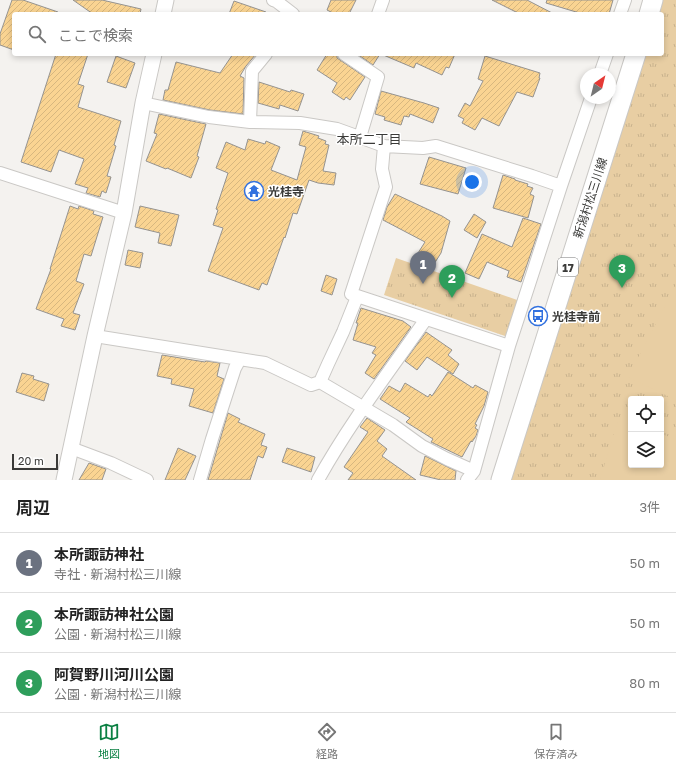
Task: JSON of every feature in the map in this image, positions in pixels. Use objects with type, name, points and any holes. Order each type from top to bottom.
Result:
[{"type":"main road","points":[[650,12],[653,0]]},
{"type":"main road","name":"新潟村松三川線","points":[[501,480],[635,56]]},
{"type":"street","points":[[163,12],[166,0]]},
{"type":"street","points":[[275,0],[290,12]]},
{"type":"street","points":[[379,12],[383,0]]},
{"type":"street","points":[[621,12],[625,0]]},
{"type":"street","points":[[64,480],[95,336],[124,213],[143,103],[154,56]]},
{"type":"street","points":[[250,122],[252,71],[264,56]]},
{"type":"street","points":[[602,68],[606,56]]},
{"type":"street","points":[[359,59],[378,77],[360,137]]},
{"type":"street","points":[[143,103],[208,117],[250,122],[300,123],[337,129],[384,146],[423,148],[436,146],[561,186]]},
{"type":"street","points":[[320,382],[393,425],[422,446],[447,459],[471,475],[509,346],[589,104]]},
{"type":"street","points":[[384,146],[382,168],[386,187],[351,294],[509,346]]},
{"type":"street","points":[[0,173],[124,213]]},
{"type":"street","points":[[95,336],[265,363],[311,385],[320,382],[344,332],[357,296]]},
{"type":"street","points":[[318,480],[364,408],[426,319]]},
{"type":"street","points":[[200,480],[235,368],[240,359]]},
{"type":"street","points":[[71,448],[112,463],[147,480]]},
{"type":"green space","points":[[654,0],[676,0],[676,480],[507,480],[638,56],[664,56],[664,12],[651,12]]},
{"type":"green space","points":[[396,258],[520,301],[508,337],[384,295]]},
{"type":"green space","points":[[676,285],[676,400],[628,377]]},
{"type":"green space","points":[[618,421],[628,424],[628,468],[664,468],[664,435],[676,439],[676,480],[600,480]]},
{"type":"building","points":[[12,0],[23,0],[58,12],[12,12],[12,49],[0,45],[0,34]]},
{"type":"building","points":[[73,0],[102,0],[141,9],[140,12],[90,12]]},
{"type":"building","points":[[331,0],[356,0],[350,12],[331,12],[327,10]]},
{"type":"building","points":[[492,0],[527,0],[550,12],[516,12]]},
{"type":"building","points":[[547,0],[613,0],[610,12],[576,12],[546,3]]},
{"type":"building","points":[[234,1],[266,12],[230,12]]},
{"type":"building","points":[[55,56],[87,56],[78,84],[84,86],[78,107],[121,121],[114,145],[116,146],[107,176],[111,177],[106,193],[102,191],[100,197],[86,193],[88,188],[75,184],[84,159],[59,150],[51,172],[21,162]]},
{"type":"building","points":[[116,56],[135,63],[126,88],[107,82]]},
{"type":"building","points":[[232,56],[254,56],[240,76],[244,78],[243,114],[210,110],[163,100],[165,90],[168,90],[176,62],[220,73]]},
{"type":"building","points":[[326,56],[337,56],[337,58],[365,77],[350,100],[346,97],[344,100],[332,92],[337,83],[317,70]]},
{"type":"building","points":[[360,56],[379,56],[373,65]]},
{"type":"building","points":[[386,56],[454,56],[449,68],[446,67],[442,75],[416,63],[414,68]]},
{"type":"building","points":[[485,56],[540,73],[540,78],[533,97],[517,92],[499,126],[482,118],[475,130],[462,123],[464,119],[458,116],[465,103],[470,106],[483,81],[478,79]]},
{"type":"building","points":[[259,82],[290,92],[291,90],[304,94],[298,111],[280,105],[279,109],[258,103]]},
{"type":"building","points":[[381,91],[439,108],[433,123],[410,114],[409,117],[404,116],[401,125],[384,120],[385,117],[375,114]]},
{"type":"building","points":[[159,114],[206,124],[197,156],[199,157],[191,178],[146,161],[157,134],[154,133]]},
{"type":"building","points":[[303,131],[319,136],[318,138],[326,141],[325,144],[329,145],[323,171],[336,173],[334,185],[309,180],[297,214],[293,213],[267,285],[262,283],[259,290],[208,271],[223,228],[213,225],[218,210],[216,209],[228,173],[216,168],[226,142],[245,150],[248,139],[265,144],[266,141],[280,147],[271,170],[297,180],[306,147],[299,145]]},
{"type":"building","points":[[429,157],[466,168],[458,194],[420,184]]},
{"type":"building","points":[[503,175],[528,184],[527,186],[533,188],[530,194],[534,196],[528,218],[493,208]]},
{"type":"building","points":[[395,194],[450,221],[441,253],[434,264],[418,253],[425,242],[383,220],[387,207]]},
{"type":"building","points":[[70,206],[78,209],[79,206],[94,211],[93,214],[103,217],[91,256],[84,254],[76,281],[84,284],[73,313],[80,315],[75,330],[61,326],[64,319],[36,309],[51,269]]},
{"type":"building","points":[[140,206],[179,215],[171,246],[158,243],[160,233],[135,227]]},
{"type":"building","points":[[474,214],[486,222],[477,238],[464,230]]},
{"type":"building","points":[[523,218],[541,224],[521,282],[507,277],[509,271],[487,262],[479,279],[465,273],[482,234],[512,247]]},
{"type":"building","points":[[128,250],[143,253],[140,268],[125,265]]},
{"type":"building","points":[[326,275],[337,279],[332,295],[321,291]]},
{"type":"building","points":[[361,308],[403,321],[411,327],[374,379],[365,373],[376,355],[372,353],[376,347],[353,340],[358,323],[356,323]]},
{"type":"building","points":[[426,332],[452,350],[448,355],[459,364],[453,374],[427,357],[417,370],[405,361]]},
{"type":"building","points":[[162,355],[220,363],[217,376],[224,379],[213,413],[189,406],[194,389],[171,384],[172,379],[157,376]]},
{"type":"building","points":[[448,372],[473,388],[475,385],[488,392],[484,406],[475,424],[477,425],[475,428],[478,430],[476,436],[472,442],[471,441],[462,457],[431,442],[433,439],[406,422],[410,418],[380,399],[389,386],[400,392],[405,383],[428,397],[430,394],[432,396]]},
{"type":"building","points":[[22,373],[34,376],[33,379],[49,384],[44,401],[16,392]]},
{"type":"building","points":[[228,413],[240,419],[238,422],[265,434],[261,445],[267,447],[263,458],[258,456],[250,480],[208,480]]},
{"type":"building","points":[[367,418],[385,430],[377,441],[387,449],[382,456],[416,480],[348,480],[353,473],[344,467],[368,432],[360,427]]},
{"type":"building","points":[[178,448],[196,456],[185,480],[165,480]]},
{"type":"building","points":[[287,448],[315,457],[311,472],[282,462]]},
{"type":"building","points":[[425,456],[456,471],[455,480],[441,480],[420,475]]},
{"type":"building","points":[[89,463],[106,469],[102,480],[79,480]]},
{"type":"place","name":"光桂寺","points":[[254,191]]},
{"type":"place","name":"本所諏訪神社","points":[[423,284]]},
{"type":"place","name":"阿賀野川河川公園","points":[[622,288]]},
{"type":"place","name":"本所諏訪神社公園","points":[[452,298]]},
{"type":"place","name":"光桂寺前","points":[[538,316]]},
{"type":"district","name":"本所二丁目","points":[[369,139]]}]
